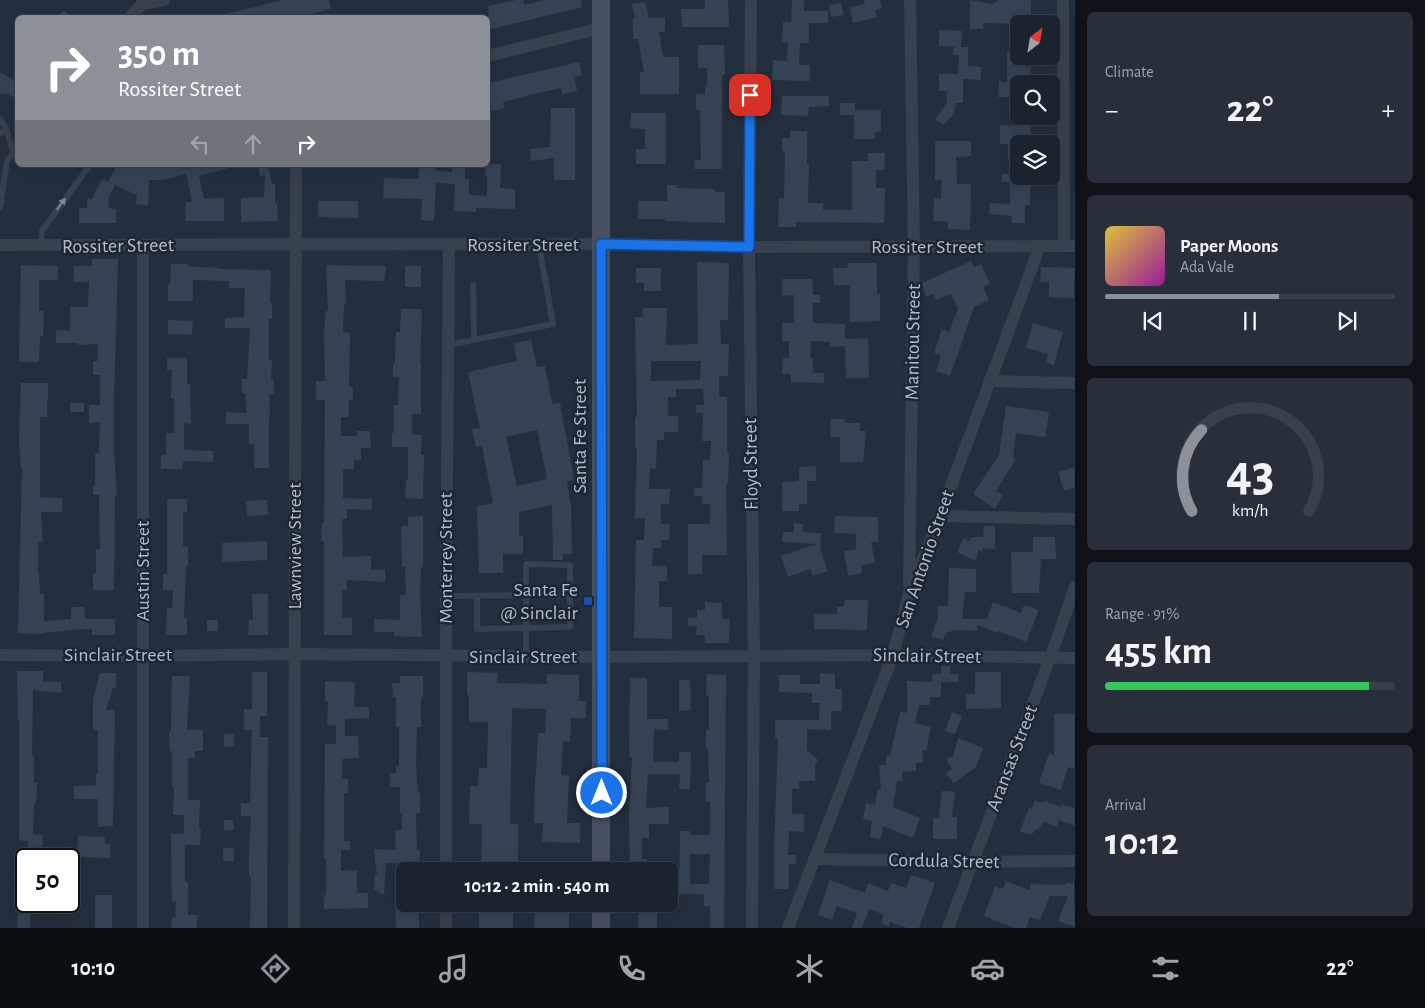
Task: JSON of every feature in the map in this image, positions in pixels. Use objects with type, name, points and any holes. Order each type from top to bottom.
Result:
[{"type":"main road","name":"Santa Fe Street","points":[[601,0],[601,862]]},
{"type":"main road","points":[[601,912],[601,928]]},
{"type":"street","points":[[132,15],[141,5],[164,0]]},
{"type":"street","name":"Floyd Street","points":[[751,0],[749,247],[754,657],[752,928]]},
{"type":"street","name":"Manitou Street","points":[[909,593],[914,247],[910,0]]},
{"type":"street","points":[[1063,0],[1069,64],[1069,246]]},
{"type":"street","points":[[490,56],[601,28]]},
{"type":"street","name":"Lawnview Street","points":[[294,928],[296,167]]},
{"type":"street","name":"Rossiter Street","points":[[0,245],[449,246],[601,244],[749,247],[1069,246]]},
{"type":"street","name":"Austin Street","points":[[143,245],[143,928]]},
{"type":"street","name":"Monterrey Street","points":[[446,862],[449,246]]},
{"type":"street","name":"San Antonio Street","points":[[788,928],[893,655],[909,593],[940,516],[1040,246]]},
{"type":"street","points":[[989,381],[1075,383]]},
{"type":"street","points":[[940,516],[1075,519]]},
{"type":"street","name":"Aransas Street","points":[[948,928],[1075,588]]},
{"type":"street","name":"Sinclair Street","points":[[0,655],[295,654],[526,657],[893,655],[1075,658]]},
{"type":"street","name":"Cordula Street","points":[[814,859],[972,862],[1075,861]]},
{"type":"street","points":[[446,912],[446,928]]},
{"type":"lane","points":[[0,119],[6,128],[15,153],[7,160],[0,207]]},
{"type":"lane","points":[[0,134],[6,128]]},
{"type":"lane","points":[[41,246],[42,231],[89,167]]},
{"type":"lane","points":[[448,345],[553,324],[539,245]]},
{"type":"lane","points":[[473,285],[474,340]]},
{"type":"lane","points":[[477,596],[478,629],[527,628],[570,627],[570,565],[526,564],[527,628],[526,657]]},
{"type":"lane","points":[[446,596],[570,596]]},
{"type":"building","points":[[282,0],[329,0],[331,9],[311,15],[225,14]]},
{"type":"building","points":[[516,0],[523,0],[524,5],[545,0],[581,0],[582,7],[490,30],[488,6]]},
{"type":"building","points":[[705,0],[728,0],[729,27],[682,27],[681,9],[705,9]]},
{"type":"building","points":[[792,0],[804,0],[804,11],[828,11],[828,23],[809,23],[809,43],[800,43],[799,65],[810,65],[810,81],[772,80],[773,60],[787,61],[788,43],[782,42],[783,22],[791,22]]},
{"type":"building","points":[[864,0],[880,0],[882,8],[875,10],[877,17],[853,23],[850,7],[865,4]]},
{"type":"building","points":[[970,0],[992,4],[999,0],[1031,0],[1031,15],[1010,15],[1010,24],[983,23],[983,29],[970,29]]},
{"type":"building","points":[[645,2],[649,18],[665,18],[665,32],[659,32],[663,57],[679,57],[679,94],[640,94],[640,72],[644,72],[638,39],[633,39],[633,18],[635,18],[632,4]]},
{"type":"building","points":[[841,3],[844,15],[831,17],[829,5]]},
{"type":"building","points":[[939,30],[962,31],[961,47],[939,46]]},
{"type":"building","points":[[698,45],[724,45],[725,75],[722,75],[722,169],[694,169],[695,160],[701,160],[700,110],[696,110],[696,94],[705,94],[705,87],[707,86],[707,68],[698,68]]},
{"type":"building","points":[[954,47],[968,47],[968,66],[981,67],[981,80],[963,79],[963,103],[956,103],[954,113],[944,125],[935,120],[947,102],[947,91],[939,91],[939,74],[958,74],[959,55],[953,55]]},
{"type":"building","points":[[1007,51],[1010,51],[1010,65],[1031,67],[1031,75],[1010,75],[1010,97],[998,97],[999,81],[1007,82]]},
{"type":"building","points":[[579,62],[582,75],[574,77],[577,91],[562,94],[561,88],[530,95],[503,102],[504,108],[492,111],[490,83]]},
{"type":"building","points":[[0,72],[15,81],[15,98],[7,94],[0,94]]},
{"type":"building","points":[[782,96],[829,96],[829,106],[809,107],[808,116],[781,115]]},
{"type":"building","points":[[840,103],[855,103],[855,110],[881,110],[881,131],[875,132],[875,139],[854,139],[854,115],[840,115]]},
{"type":"building","points":[[551,108],[575,108],[575,180],[554,180],[554,158],[531,161],[530,149],[550,147]]},
{"type":"building","points":[[631,113],[666,113],[666,164],[636,164],[636,149],[645,149],[645,129],[630,128]]},
{"type":"building","points":[[1000,125],[1031,126],[1030,135],[1010,135],[1010,158],[1008,158],[1008,144],[1000,144]]},
{"type":"building","points":[[790,131],[807,131],[807,164],[809,164],[808,203],[823,203],[823,210],[852,210],[852,161],[868,161],[868,153],[885,153],[884,170],[876,170],[876,188],[885,188],[884,223],[796,222],[796,227],[778,227],[779,198],[784,198],[785,151],[782,151],[782,138],[790,138]]},
{"type":"building","points":[[935,141],[971,141],[971,156],[956,157],[957,184],[971,184],[970,230],[948,229],[948,222],[933,221],[934,198],[941,199],[942,180],[935,180]]},
{"type":"building","points":[[490,164],[501,164],[500,188],[515,189],[515,209],[476,208],[476,212],[454,211],[455,184],[436,183],[434,221],[421,220],[422,199],[383,198],[384,178],[418,179],[419,167],[436,167],[436,171],[452,172],[452,167],[465,167],[465,179],[469,179],[469,195],[487,196],[487,176],[485,176],[486,167],[490,167]]},
{"type":"building","points":[[116,167],[229,167],[199,176],[204,199],[224,198],[224,221],[185,221],[186,202],[192,202],[186,174],[163,180],[149,180],[148,205],[136,204],[137,195],[115,185],[109,197],[108,208],[116,209],[116,223],[79,223],[79,208],[87,208],[87,199],[92,199],[102,179],[108,182]]},
{"type":"building","points":[[258,167],[268,167],[272,184],[275,184],[275,203],[277,203],[278,221],[241,222],[241,198],[264,197],[265,175],[260,176]]},
{"type":"building","points":[[1002,174],[1010,174],[1010,182],[1002,182]]},
{"type":"building","points":[[667,185],[677,185],[677,188],[715,189],[715,192],[725,192],[725,223],[638,219],[638,201],[667,201]]},
{"type":"building","points":[[1010,185],[1030,185],[1030,205],[1025,205],[1025,223],[1011,223],[1012,216],[989,214],[990,203],[1010,204]]},
{"type":"building","points":[[318,201],[358,201],[358,218],[318,217]]},
{"type":"building","points":[[92,259],[118,259],[114,398],[114,453],[117,495],[115,495],[114,590],[93,590],[93,573],[96,573],[96,549],[100,549],[99,495],[93,495],[93,486],[95,486],[95,453],[99,453],[100,422],[89,423],[89,405],[100,405],[100,375],[93,375],[93,361],[98,361],[98,344],[56,343],[56,330],[70,331],[70,307],[88,307],[89,282],[74,282],[74,266],[92,266]]},
{"type":"building","points":[[971,261],[974,267],[981,264],[990,284],[983,287],[989,300],[974,307],[950,376],[936,371],[941,355],[934,353],[942,329],[949,332],[958,309],[951,294],[936,300],[933,294],[926,297],[922,283]]},
{"type":"building","points":[[697,262],[729,263],[728,320],[720,320],[721,344],[729,344],[728,376],[719,376],[719,397],[727,397],[727,453],[729,453],[728,484],[726,484],[727,555],[702,555],[702,574],[688,574],[688,524],[710,524],[710,504],[702,504],[702,496],[694,496],[694,488],[702,488],[703,460],[710,460],[711,441],[702,441],[703,413],[696,413],[696,405],[704,405],[703,389],[676,389],[676,397],[668,397],[668,416],[678,416],[678,432],[664,432],[664,440],[657,440],[656,469],[650,468],[649,489],[670,489],[669,504],[661,504],[661,524],[670,524],[669,540],[661,540],[661,548],[653,548],[652,566],[667,566],[667,581],[659,581],[659,607],[672,607],[672,639],[634,638],[636,540],[644,540],[645,518],[635,518],[637,449],[635,449],[635,417],[637,417],[635,317],[643,317],[643,308],[667,308],[666,345],[698,344]],"holes":[[[651,361],[701,361],[700,380],[651,381]]]},
{"type":"building","points":[[848,263],[877,263],[877,294],[880,294],[880,321],[850,322],[850,285],[834,285],[833,268],[847,268]]},
{"type":"building","points":[[171,264],[188,264],[188,266],[218,269],[271,270],[270,303],[272,303],[272,319],[269,319],[269,360],[272,360],[271,380],[274,380],[274,394],[269,394],[269,468],[254,468],[254,444],[249,444],[249,424],[226,424],[226,412],[247,413],[245,393],[242,393],[242,379],[247,379],[250,328],[225,328],[225,318],[244,317],[245,288],[229,288],[229,281],[193,280],[193,301],[168,301]]},
{"type":"building","points":[[21,265],[58,266],[58,280],[39,280],[39,311],[44,311],[43,336],[40,336],[39,362],[19,362]]},
{"type":"building","points":[[326,265],[386,266],[384,281],[345,280],[346,304],[344,304],[343,332],[350,333],[349,385],[353,388],[353,400],[349,400],[349,417],[341,417],[341,436],[357,436],[357,431],[370,431],[371,448],[361,448],[361,460],[354,460],[354,469],[343,469],[343,498],[372,499],[371,510],[347,509],[347,519],[342,519],[343,557],[371,556],[371,570],[385,570],[385,582],[347,580],[347,590],[342,590],[342,618],[352,618],[352,635],[324,635],[324,541],[321,541],[322,522],[324,522],[325,400],[316,400],[316,381],[325,381],[324,332],[326,311],[328,311]]},
{"type":"building","points":[[405,266],[421,266],[421,287],[405,287]]},
{"type":"building","points":[[1041,267],[1075,268],[1074,298],[1049,297],[1049,282],[1040,282]]},
{"type":"building","points":[[636,268],[661,268],[661,291],[644,291],[644,283],[636,283]]},
{"type":"building","points":[[782,279],[812,279],[813,295],[820,295],[820,303],[813,303],[813,323],[845,324],[845,339],[868,338],[869,378],[846,378],[845,346],[830,347],[830,342],[811,341],[810,358],[813,358],[813,373],[824,373],[824,383],[791,382],[791,374],[782,374],[783,358],[789,358],[789,341],[782,341],[782,323],[794,323],[794,295],[782,296]]},
{"type":"building","points":[[401,309],[422,309],[421,414],[412,414],[412,434],[422,435],[421,455],[424,455],[423,499],[405,498],[406,480],[408,480],[408,447],[392,447],[394,405],[398,405],[399,377],[393,377],[393,363],[395,363],[396,332],[400,332]]},
{"type":"building","points":[[168,320],[193,321],[192,335],[168,334]]},
{"type":"building","points":[[1033,323],[1063,332],[1054,365],[1046,362],[1048,354],[1026,348]]},
{"type":"building","points":[[531,340],[537,367],[545,366],[552,404],[560,403],[574,480],[567,481],[571,505],[572,554],[563,554],[563,560],[553,560],[552,505],[519,512],[519,536],[523,536],[523,554],[503,554],[503,573],[479,573],[477,506],[493,503],[482,446],[476,447],[472,429],[480,428],[468,372],[517,361],[514,343]],"holes":[[[537,430],[547,479],[517,486],[506,437]]]},
{"type":"building","points":[[167,358],[187,358],[187,384],[190,384],[191,424],[184,423],[184,450],[213,451],[213,462],[183,461],[182,469],[161,469],[161,455],[166,455],[166,433],[174,433],[174,399],[171,399],[172,370],[167,370]]},
{"type":"building","points":[[21,383],[48,383],[47,417],[40,417],[40,497],[62,498],[62,512],[41,512],[43,542],[38,542],[38,574],[40,594],[44,594],[44,621],[71,619],[71,607],[84,607],[85,619],[115,619],[115,635],[92,635],[92,629],[65,630],[43,634],[18,633],[22,469],[19,440]]},
{"type":"building","points":[[70,403],[84,403],[84,412],[70,412]]},
{"type":"building","points":[[1006,406],[1049,412],[1045,437],[1016,433],[1013,458],[1016,459],[996,491],[1003,495],[995,509],[973,494],[999,455]]},
{"type":"building","points":[[831,419],[845,419],[845,423],[860,423],[860,431],[866,431],[863,462],[840,462],[840,437],[830,437]]},
{"type":"building","points":[[816,466],[816,481],[807,481],[807,504],[799,504],[799,511],[782,511],[782,482],[799,481],[799,467]]},
{"type":"building","points":[[1075,467],[1075,487],[1064,491],[1058,472]]},
{"type":"building","points":[[167,499],[187,499],[187,512],[183,512],[183,546],[188,547],[184,618],[187,618],[187,635],[166,635],[167,608],[172,608],[173,590],[163,590],[163,574],[167,574]]},
{"type":"building","points":[[267,500],[268,515],[247,516],[246,501]]},
{"type":"building","points":[[423,516],[423,567],[421,567],[420,591],[422,637],[394,636],[394,632],[374,632],[374,619],[400,620],[400,595],[406,595],[405,567],[402,567],[401,526],[408,526],[408,517]]},
{"type":"building","points":[[835,516],[878,517],[878,542],[871,542],[875,563],[861,565],[862,573],[848,576],[844,551],[856,549],[856,534],[834,533]]},
{"type":"building","points":[[794,523],[803,524],[803,532],[821,533],[820,549],[828,571],[813,576],[810,569],[788,577],[781,556],[817,544],[782,542],[783,532],[794,532]]},
{"type":"building","points":[[984,526],[995,526],[995,549],[983,548],[982,552],[979,550],[975,561],[957,552],[964,538],[969,541],[972,537],[983,537]]},
{"type":"building","points":[[1033,537],[1055,537],[1056,559],[1041,559],[1039,593],[1012,593],[1011,552],[1033,552]]},
{"type":"building","points":[[267,541],[267,560],[222,562],[222,543]]},
{"type":"building","points":[[949,568],[976,569],[976,592],[965,592],[962,619],[987,619],[993,602],[1021,613],[1024,605],[1039,610],[1026,642],[978,625],[977,631],[954,630],[946,633],[943,640],[931,636],[938,618],[938,606],[948,606]]},
{"type":"building","points":[[252,594],[268,594],[268,635],[248,635],[249,619],[253,620]]},
{"type":"building","points":[[845,600],[868,600],[867,630],[814,629],[814,614],[837,614],[837,607],[844,607]]},
{"type":"building","points":[[705,602],[722,603],[722,619],[730,619],[729,643],[705,643],[705,635],[696,635],[697,626],[688,626],[688,618],[697,618],[697,610],[705,610]]},
{"type":"building","points":[[207,620],[218,620],[218,631],[207,631]]},
{"type":"building","points":[[941,666],[950,666],[950,674],[958,674],[958,682],[941,682],[941,697],[930,697],[930,705],[919,705],[915,723],[931,727],[926,751],[922,750],[923,763],[916,763],[916,771],[902,772],[902,781],[897,781],[893,807],[920,818],[913,838],[883,826],[881,839],[870,837],[872,821],[863,819],[866,803],[875,805],[878,789],[881,789],[879,765],[886,765],[886,756],[890,756],[900,712],[907,713],[907,681],[932,682],[933,674],[941,674]]},
{"type":"building","points":[[17,671],[43,671],[43,682],[61,682],[61,693],[33,690],[32,756],[34,756],[34,783],[37,783],[33,834],[43,835],[42,848],[27,848],[28,841],[19,840]]},
{"type":"building","points":[[252,672],[267,672],[267,716],[260,716],[260,737],[268,737],[267,928],[250,928],[251,877],[249,877],[249,855],[251,816],[241,816],[241,803],[250,803],[252,730],[244,730],[244,709],[252,709]]},
{"type":"building","points":[[467,672],[498,673],[497,683],[547,684],[547,674],[579,675],[579,701],[586,701],[586,718],[571,718],[570,742],[563,741],[561,775],[569,776],[567,823],[580,823],[580,843],[542,842],[543,823],[534,823],[535,775],[538,733],[545,733],[546,709],[512,708],[510,824],[518,824],[518,861],[481,862],[482,824],[469,824],[470,786],[478,786],[479,768],[487,768],[488,722],[469,722],[469,695],[467,695]]},
{"type":"building","points":[[975,672],[1001,672],[1001,708],[966,709],[966,694],[975,694]]},
{"type":"building","points":[[100,673],[116,673],[116,688],[113,687],[106,710],[115,710],[113,826],[98,827],[98,799],[74,799],[74,786],[96,785],[96,774],[98,774],[98,730],[93,730],[93,699]]},
{"type":"building","points":[[820,673],[835,674],[835,689],[842,689],[842,711],[831,711],[831,730],[807,729],[807,750],[818,760],[815,764],[815,781],[799,781],[799,789],[792,789],[792,814],[804,814],[804,832],[789,831],[788,855],[796,855],[796,864],[789,864],[789,889],[774,889],[778,739],[775,739],[775,720],[819,720],[820,703],[812,703],[812,693],[779,692],[779,675],[800,675],[800,684],[820,684]]},
{"type":"building","points":[[707,674],[726,675],[724,928],[710,928],[710,906],[704,906],[704,894],[679,894],[680,831],[690,831],[690,835],[710,835],[710,802],[706,802],[706,783],[709,783],[706,730],[709,730],[709,696],[706,696]],"holes":[[[690,854],[710,854],[709,884],[690,884]]]},
{"type":"building","points":[[172,676],[190,676],[187,730],[203,730],[203,751],[195,751],[195,758],[188,758],[188,800],[200,800],[200,845],[185,845],[185,882],[188,882],[188,915],[197,915],[197,928],[171,928],[172,918],[175,918],[176,901],[172,902],[171,834],[184,834],[184,815],[173,815],[174,786],[172,786],[172,751],[170,751],[169,731],[171,731]]},
{"type":"building","points":[[400,676],[423,676],[421,727],[417,727],[416,765],[418,793],[420,793],[420,813],[416,813],[417,850],[420,850],[419,862],[386,863],[384,894],[380,894],[379,891],[374,890],[375,875],[377,875],[374,849],[396,850],[395,830],[402,830],[400,787],[390,787],[390,773],[396,773],[396,766],[399,766],[399,727],[396,727],[396,697],[393,697],[392,683],[400,683]]},
{"type":"building","points":[[630,678],[647,678],[647,719],[668,719],[668,730],[654,729],[653,762],[679,762],[679,752],[691,752],[690,789],[679,789],[680,774],[648,774],[646,808],[669,807],[669,824],[649,824],[649,838],[642,838],[642,859],[647,859],[647,862],[630,862],[629,815],[632,757],[629,757]]},
{"type":"building","points":[[679,680],[690,680],[691,710],[679,711]]},
{"type":"building","points":[[325,681],[355,682],[354,707],[369,707],[369,718],[345,719],[345,736],[358,736],[359,758],[342,759],[342,779],[348,779],[348,793],[344,793],[344,841],[350,841],[350,850],[341,850],[341,871],[357,870],[357,893],[368,893],[368,908],[324,909],[324,895],[326,895],[326,858],[324,858],[325,744],[336,744],[336,726],[327,725],[328,701],[325,701]]},
{"type":"building","points":[[952,712],[962,716],[955,734],[945,731]]},
{"type":"building","points":[[1054,714],[1075,714],[1075,769],[1068,767],[1061,790],[1039,783],[1049,753],[1054,755]]},
{"type":"building","points":[[224,734],[234,734],[234,746],[224,747]]},
{"type":"building","points":[[958,738],[983,748],[976,767],[954,783],[946,774],[952,769],[947,761],[949,757],[953,756]]},
{"type":"building","points":[[942,791],[955,792],[952,817],[957,817],[957,839],[933,839],[933,818],[939,818]]},
{"type":"building","points":[[1035,800],[1042,803],[1045,801],[1061,807],[1062,804],[1075,809],[1075,826],[1059,820],[1057,827],[1044,822],[1039,829],[1034,830],[1032,835],[1020,831],[1029,808],[1032,809]]},
{"type":"building","points":[[224,820],[233,820],[234,830],[224,830]]},
{"type":"building","points":[[78,836],[105,837],[105,844],[110,844],[110,858],[80,857],[80,848],[77,848]]},
{"type":"building","points":[[223,848],[234,848],[234,861],[223,861]]},
{"type":"building","points":[[911,875],[935,883],[919,928],[907,928],[890,922],[889,926],[881,923],[884,915],[869,909],[862,928],[852,928],[857,913],[837,906],[832,920],[818,915],[830,880],[865,893],[868,883],[888,891],[891,883],[906,888]]},
{"type":"building","points":[[1074,879],[1075,927],[1058,921],[1068,896],[1050,896],[1040,920],[1030,917],[1026,928],[1015,928],[984,916],[995,886],[1003,889],[1006,881],[1029,890],[1031,884],[1066,885],[1067,882],[1072,884]]},
{"type":"building","points":[[395,887],[396,912],[419,912],[419,928],[396,928]]},
{"type":"building","points":[[95,895],[112,895],[112,928],[95,928]]},
{"type":"building","points":[[479,912],[513,912],[513,928],[479,928]]},
{"type":"building","points":[[535,912],[569,912],[569,928],[534,928]]},
{"type":"building","points":[[638,912],[657,912],[657,928],[638,928]]},
{"type":"building","points":[[18,913],[30,913],[30,928],[17,928]]},
{"type":"place","name":"Santa Fe @ Sinclair","points":[[588,601]]},
{"type":"route","points":[[602,793],[601,244],[749,247],[750,95]]}]
